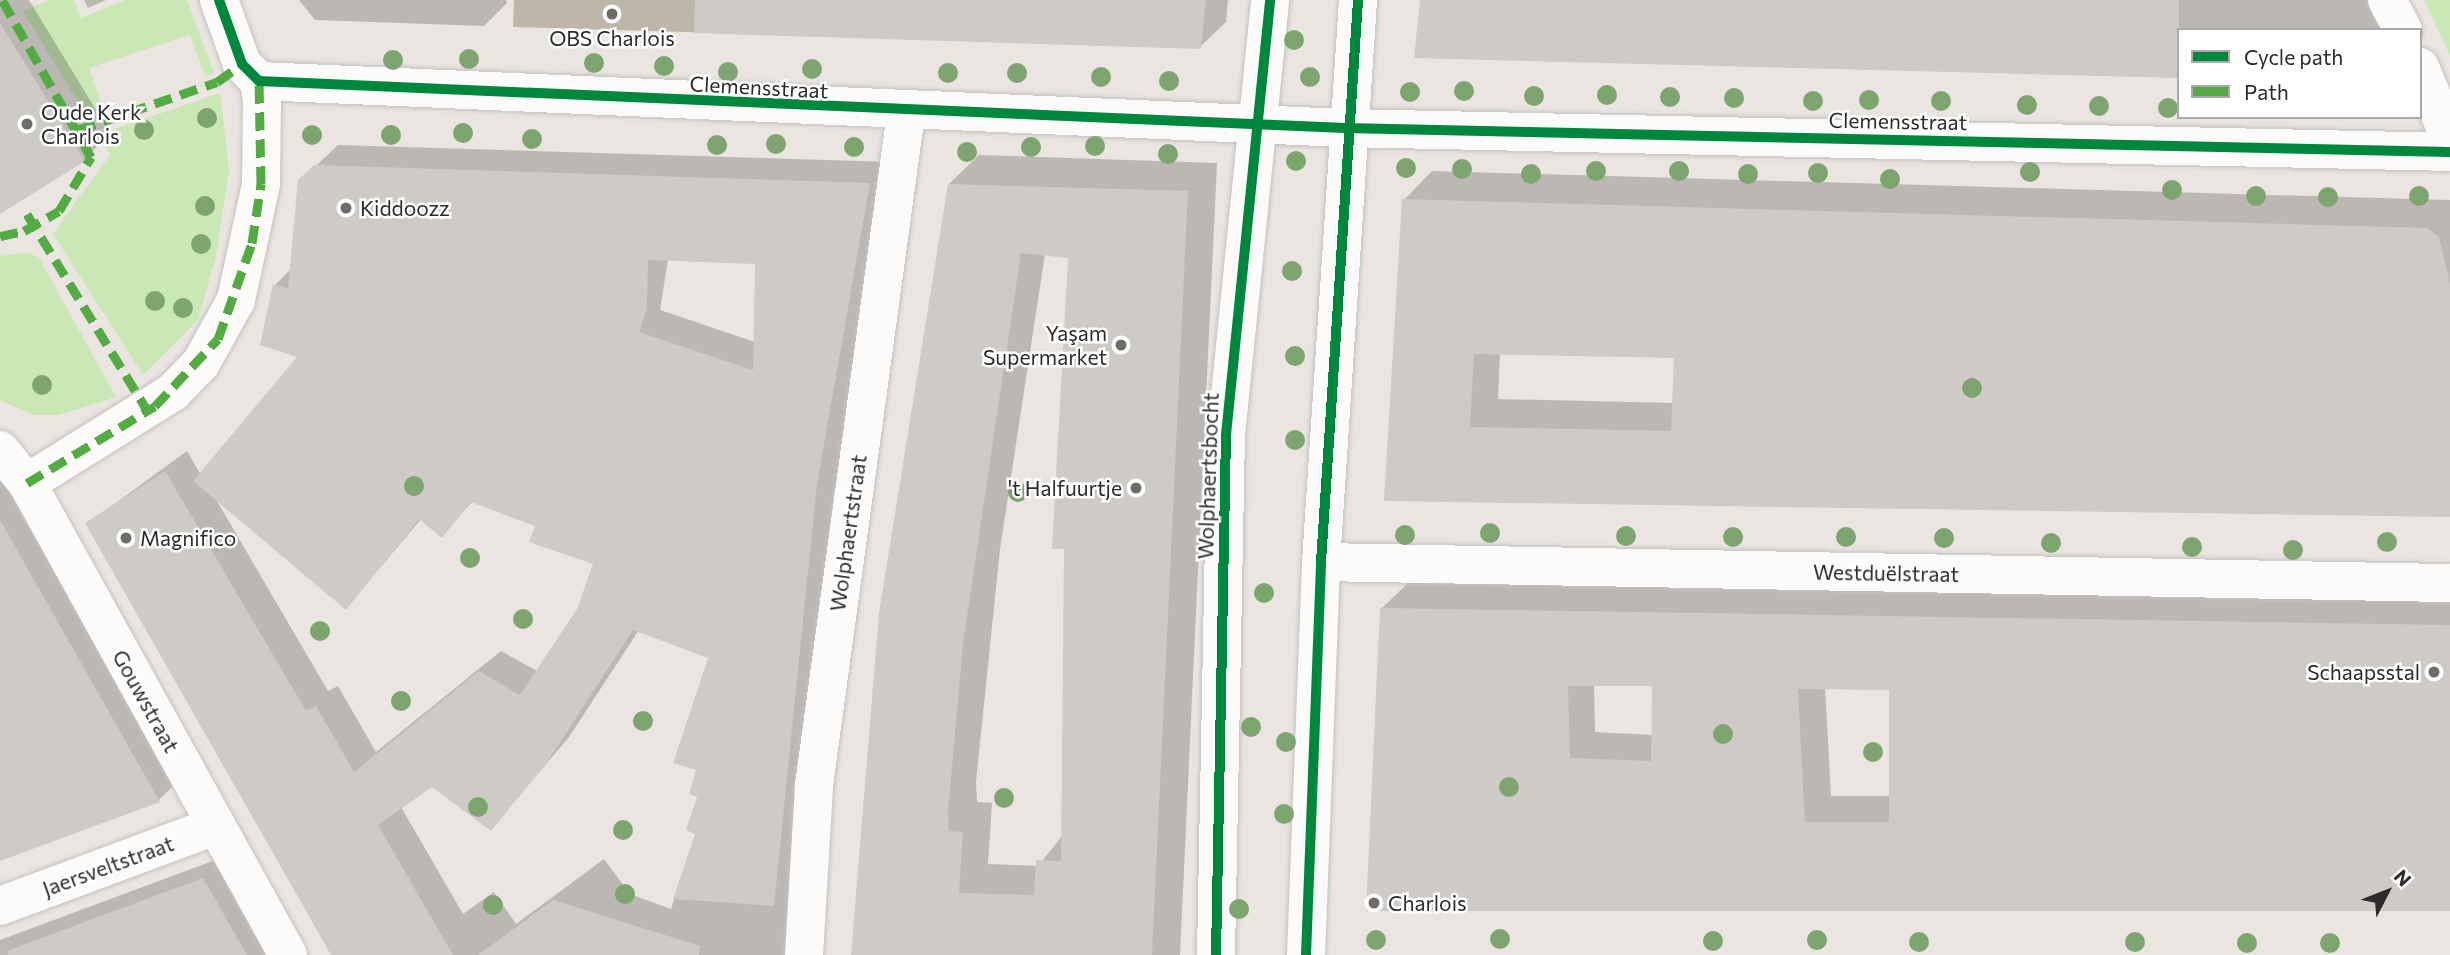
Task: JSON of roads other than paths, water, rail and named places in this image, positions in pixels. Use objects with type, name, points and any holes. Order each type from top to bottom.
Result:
[{"type":"street","points":[[27,483],[155,406],[218,339],[252,243],[261,184],[251,72],[219,0]]},
{"type":"street","name":"Wolphaertsbocht","points":[[1216,955],[1226,435],[1270,0]]},
{"type":"street","points":[[1306,955],[1321,562],[1345,128],[1358,0]]},
{"type":"street","points":[[2387,0],[2402,28]]},
{"type":"street","name":"Clemensstraat","points":[[251,72],[906,113],[1258,119],[1345,128],[2450,152]]},
{"type":"street","points":[[2422,72],[2450,139]]},
{"type":"street","name":"Wolphaertstraat","points":[[804,955],[814,785],[906,113]]},
{"type":"street","name":"Gouwstraat","points":[[0,450],[27,483],[288,955]]},
{"type":"street","name":"Westduëlstraat","points":[[1321,562],[2450,583]]},
{"type":"street","name":"Jaersveltstraat","points":[[0,906],[215,826]]},
{"type":"place","name":"OBS Charlois","points":[[612,14]]},
{"type":"place","name":"Oude Kerk Charlois","points":[[27,124]]},
{"type":"place","name":"Kiddoozz","points":[[346,208]]},
{"type":"place","name":"Yaşam Supermarket","points":[[1121,345]]},
{"type":"place","name":"'t Halfuurtje","points":[[1136,488]]},
{"type":"place","name":"Magnifico","points":[[126,538]]},
{"type":"place","name":"Schaapsstal","points":[[2434,672]]},
{"type":"place","name":"Charlois","points":[[1374,903]]}]
